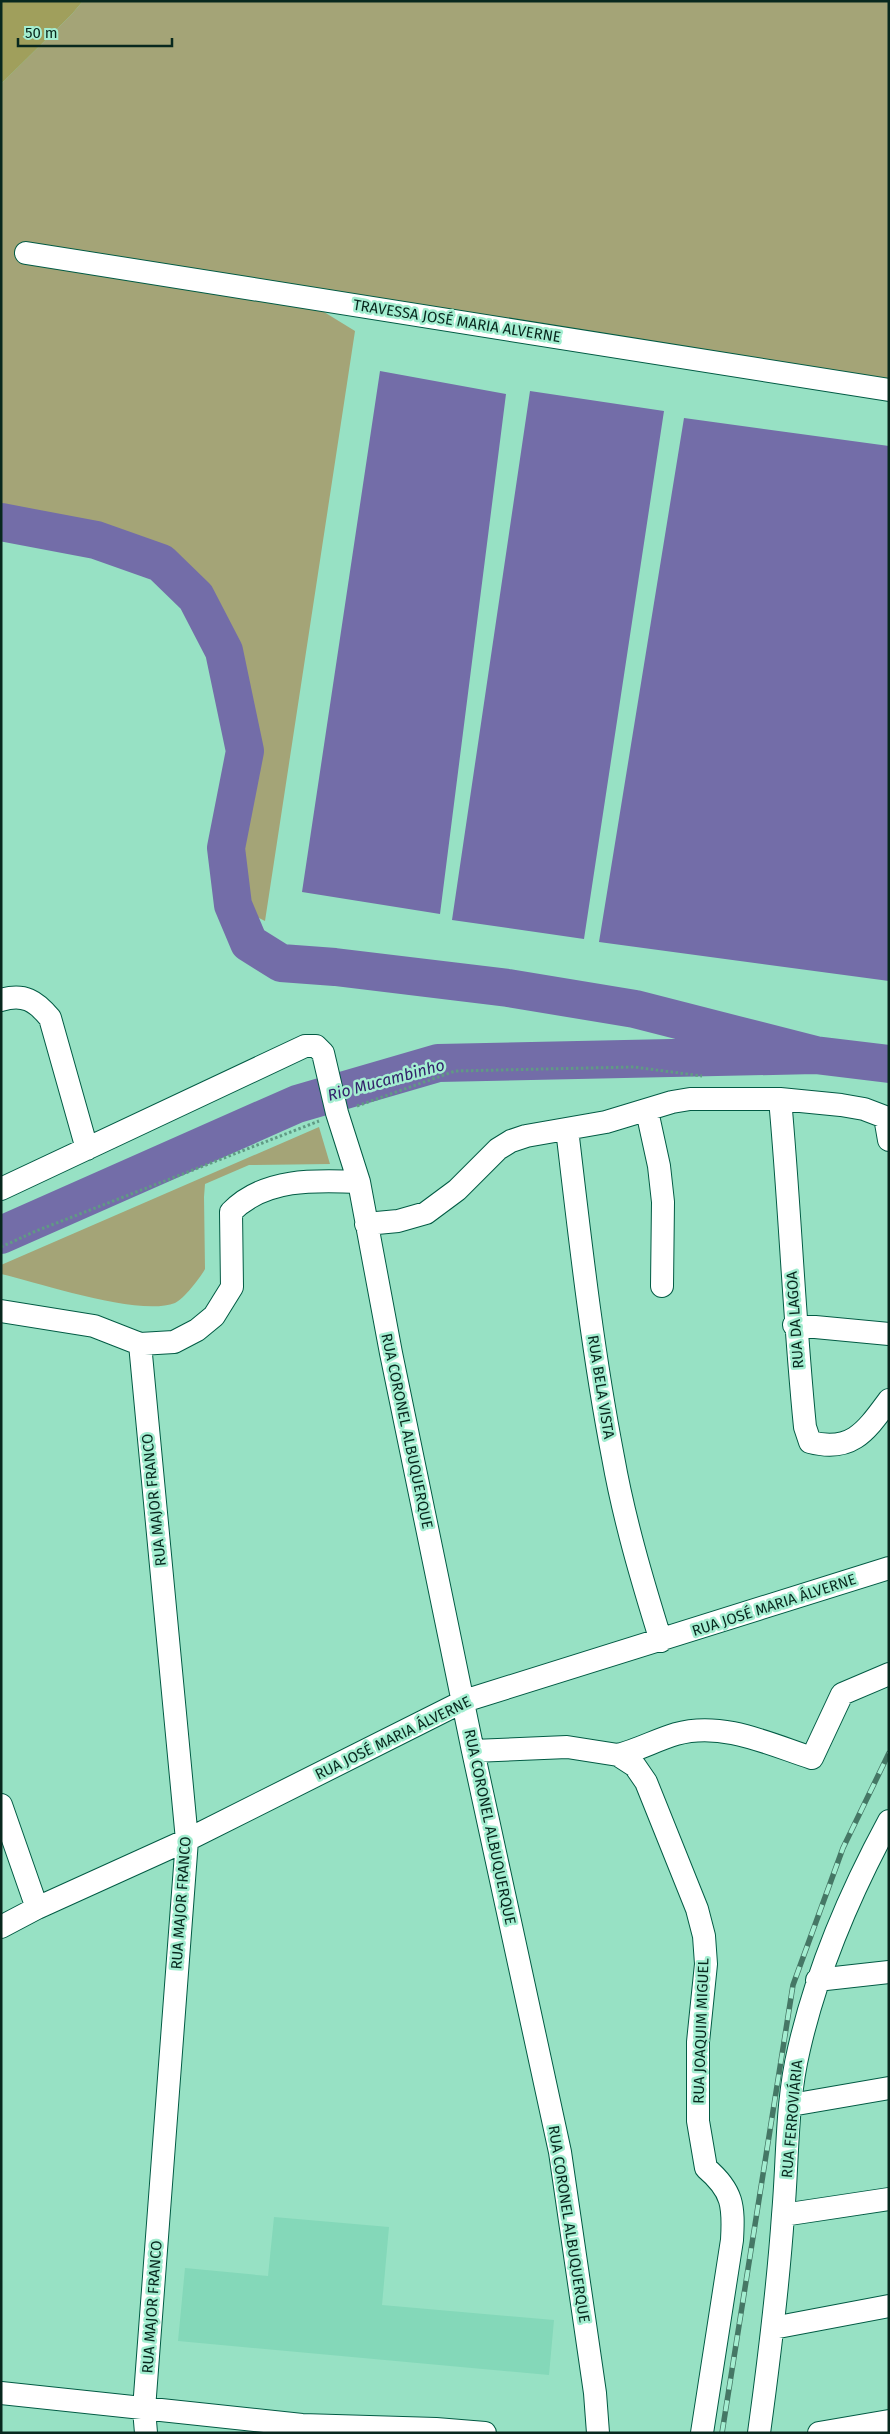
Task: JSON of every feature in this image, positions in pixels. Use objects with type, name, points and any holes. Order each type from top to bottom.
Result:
[{"type":"street","name":"TRAVESSA JOSÉ MARIA ALVERNE","points":[[26,253],[889,390]]},
{"type":"street","points":[[1,1000],[24,996],[39,1005],[50,1018],[87,1149],[1,1188]]},
{"type":"street","name":"RUA CORONEL ALBUQUERQUE","points":[[87,1149],[304,1046],[316,1046],[323,1053],[336,1109],[360,1182],[366,1224],[473,1751],[560,2152],[595,2393],[598,2433]]},
{"type":"street","points":[[366,1224],[398,1222],[426,1213],[457,1190],[498,1150],[511,1141],[526,1136],[606,1122],[672,1102],[690,1099],[780,1099],[841,1105],[885,1117],[889,1140]]},
{"type":"street","name":"RUA DA LAGOA","points":[[780,1099],[788,1188],[794,1325],[804,1427],[810,1442],[826,1446],[842,1445],[858,1437],[889,1400]]},
{"type":"street","points":[[647,1111],[659,1166],[664,1202],[662,1286]]},
{"type":"street","name":"RUA BELA VISTA","points":[[567,1129],[586,1294],[613,1458],[635,1556],[660,1641]]},
{"type":"street","points":[[1,1311],[94,1326],[140,1344],[174,1342],[197,1330],[214,1316],[232,1287],[230,1212],[241,1202],[280,1184],[325,1180],[360,1182]]},
{"type":"street","points":[[794,1325],[889,1334]]},
{"type":"street","name":"RUA MAJOR FRANCO","points":[[140,1344],[187,1840],[144,2408],[146,2433]]},
{"type":"street","name":"RUA JOSÉ MARIA ÁLVERNE","points":[[1,1927],[37,1908],[187,1840],[464,1701],[889,1568]]},
{"type":"street","points":[[618,1755],[639,1750],[676,1734],[705,1730],[729,1732],[812,1758],[842,1694],[889,1674]]},
{"type":"street","name":"RUA JOAQUIM MIGUEL","points":[[473,1751],[567,1747],[618,1755],[634,1766],[646,1782],[697,1909],[704,1936],[706,1964],[698,2042],[698,2121],[706,2168],[723,2182],[733,2218],[732,2240],[702,2433]]},
{"type":"street","points":[[1,1806],[37,1908]]},
{"type":"street","name":"RUA FERROVIÁRIA","points":[[759,2433],[774,2328],[791,2105],[798,2051],[817,1980],[879,1857],[889,1821]]},
{"type":"street","points":[[817,1980],[889,1972]]},
{"type":"street","points":[[791,2105],[889,2088]]},
{"type":"street","points":[[783,2215],[889,2199]]},
{"type":"street","points":[[774,2328],[889,2306]]},
{"type":"street","points":[[1,2393],[302,2425],[486,2433]]},
{"type":"street","points":[[819,2433],[889,2421]]},
{"type":"path","points":[[1,1247],[336,1109],[456,1071],[634,1067],[711,1077]]},
{"type":"shaded area","points":[[1,1],[83,1],[1,84]]},
{"type":"shaded area","points":[[83,1],[889,1],[889,388],[298,296],[355,331],[265,921],[233,905],[226,848],[245,751],[224,651],[196,597],[160,563],[96,540],[1,522],[1,84]]},
{"type":"shaded area","points":[[380,371],[506,394],[440,914],[302,892]]},
{"type":"shaded area","points":[[530,391],[664,411],[584,939],[452,920]]},
{"type":"shaded area","points":[[684,418],[889,446],[889,981],[599,942]]},
{"type":"shaded area","points":[[319,1127],[330,1164],[249,1165],[205,1184],[205,1269],[196,1283],[175,1303],[159,1306],[138,1306],[114,1302],[1,1274],[1,1265]]},
{"type":"shaded area","points":[[274,2217],[389,2227],[382,2305],[554,2320],[549,2375],[178,2341],[185,2268],[268,2276]]},
{"type":"waterway","points":[[1,522],[96,540],[161,563],[196,597],[224,651],[245,751],[226,848],[233,905],[249,943],[281,963],[335,967],[508,988],[635,1009],[815,1055]]},
{"type":"waterway","name":"Rio Mucambinho","points":[[1,1235],[297,1104],[438,1063],[815,1055],[889,1064]]},
{"type":"railway","points":[[722,2433],[793,1985],[843,1848],[889,1753]]}]
